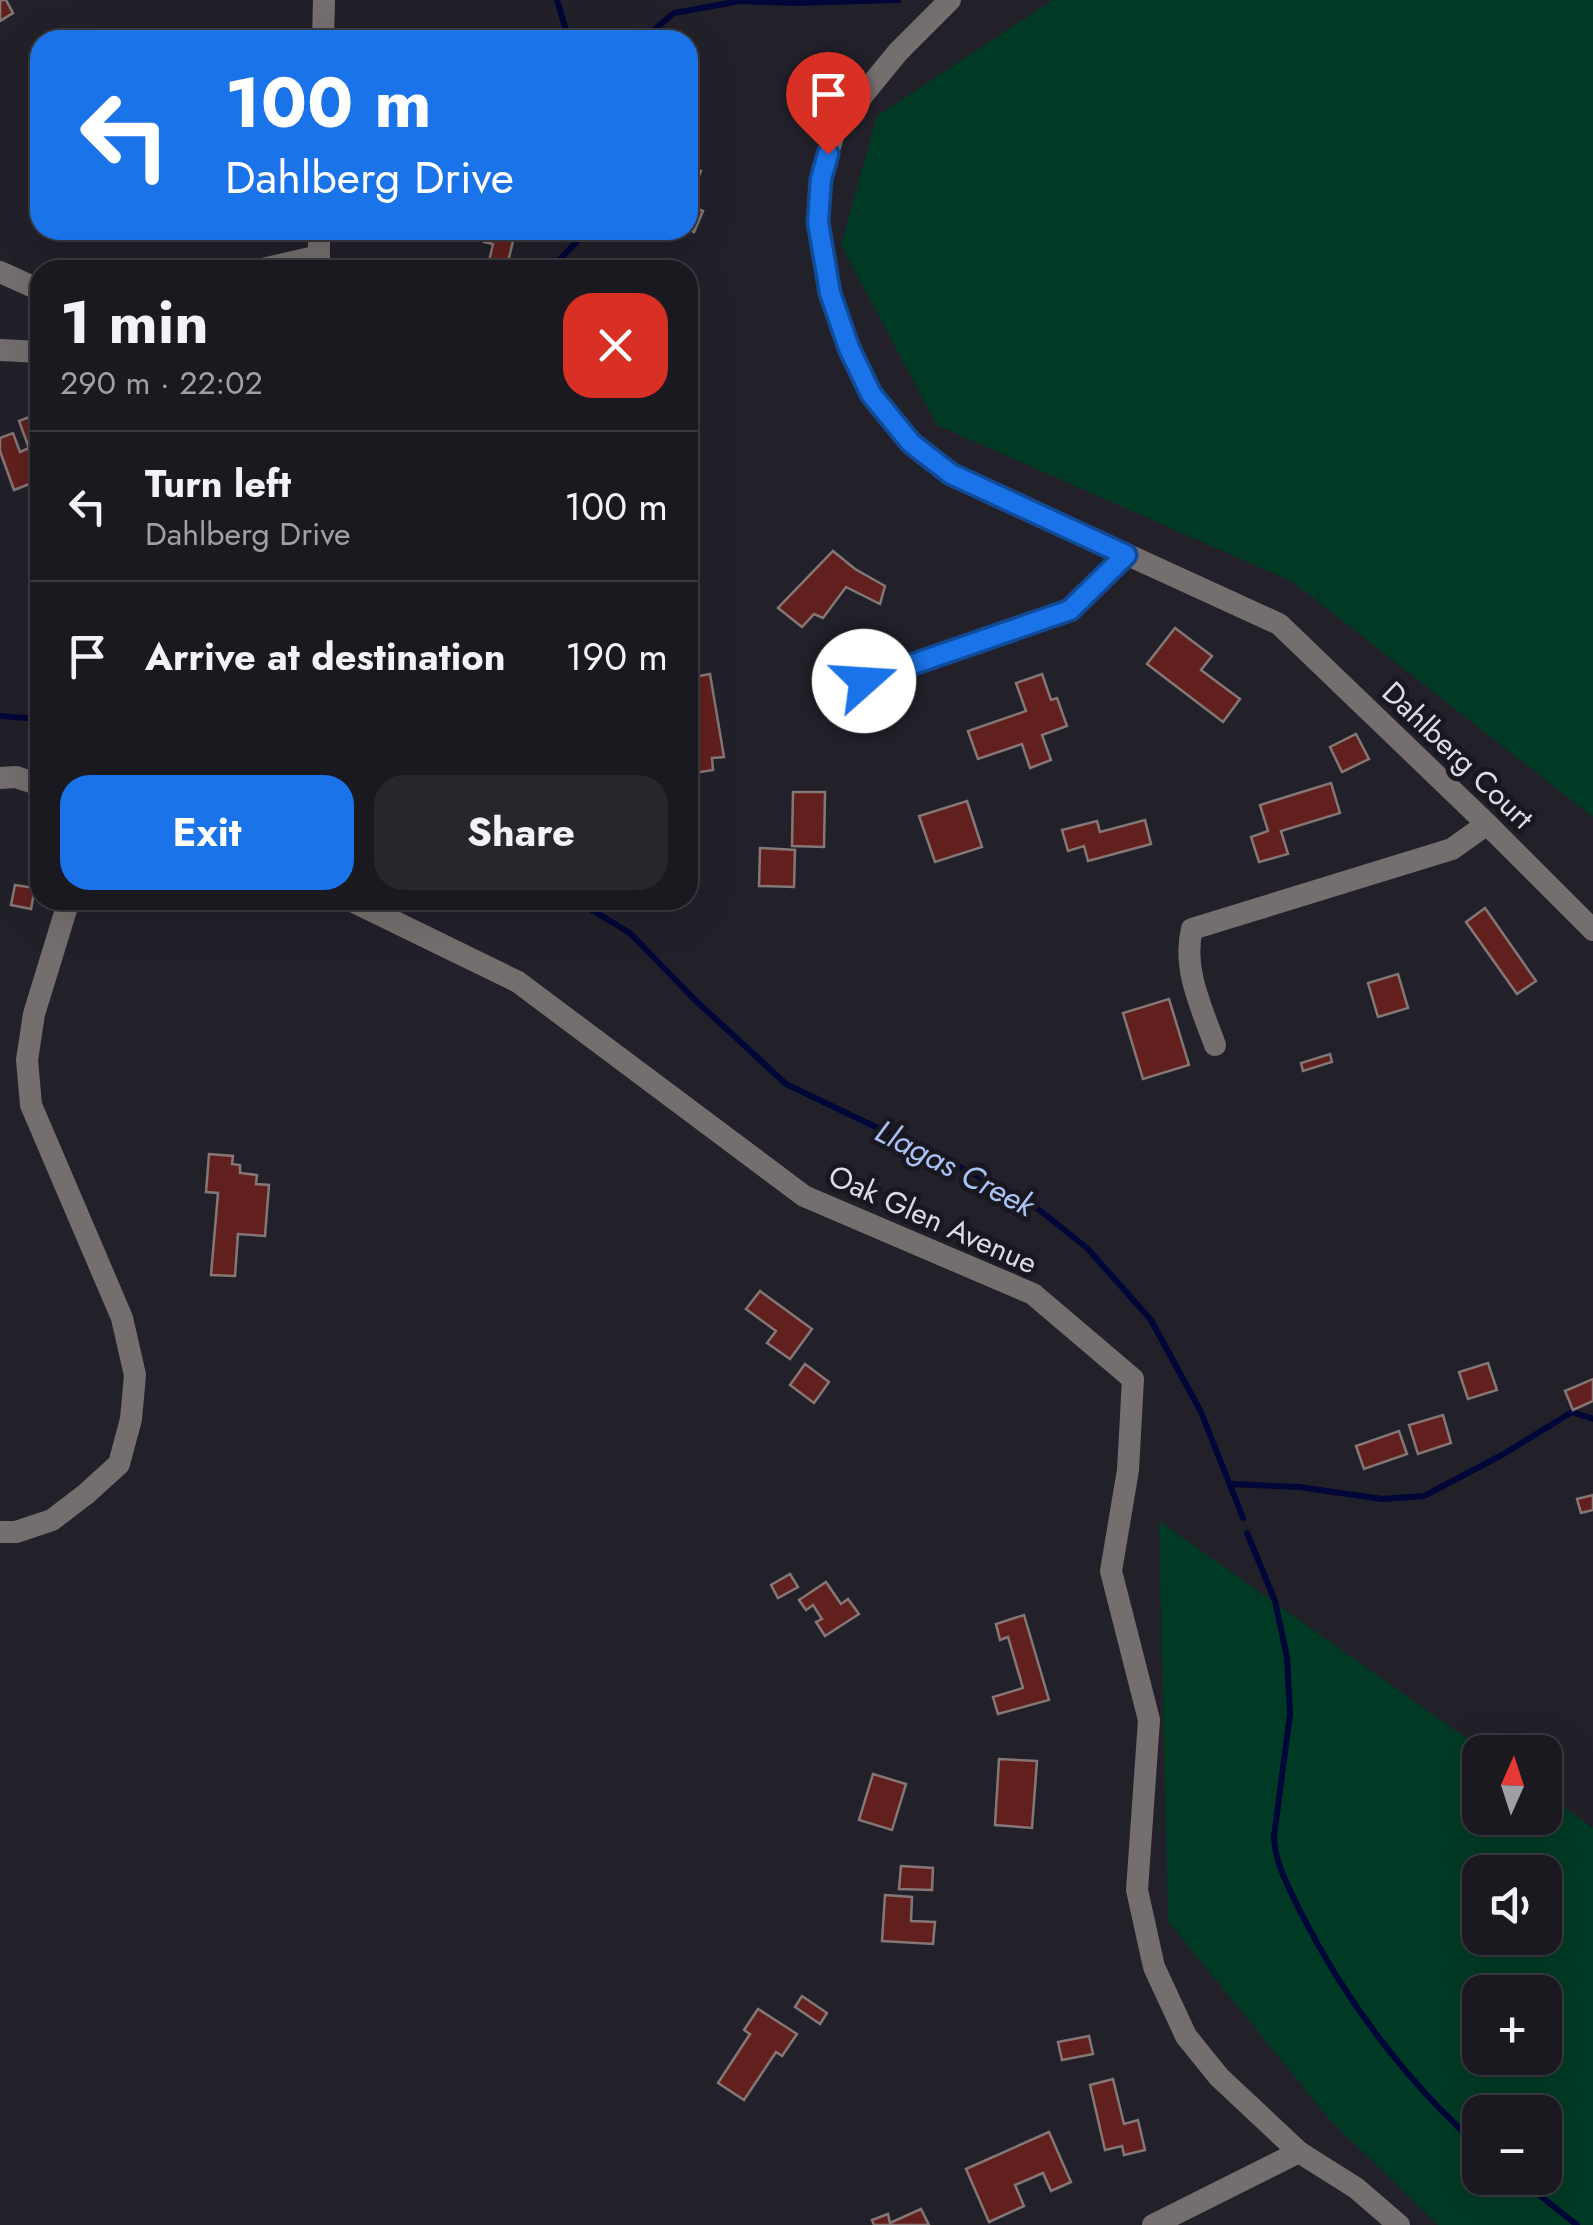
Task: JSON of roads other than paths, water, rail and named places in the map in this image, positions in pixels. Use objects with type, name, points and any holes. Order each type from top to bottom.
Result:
[{"type":"street","points":[[323,30],[324,0]]},
{"type":"street","name":"Dahlberg Court","points":[[950,0],[898,52],[835,129],[821,179],[818,222],[830,293],[849,348],[871,394],[911,443],[951,474],[1278,624],[1593,930]]},
{"type":"street","points":[[0,272],[30,286]]},
{"type":"street","points":[[0,350],[30,352]]},
{"type":"street","points":[[864,681],[1070,610],[1126,555]]},
{"type":"street","points":[[0,778],[30,782]]},
{"type":"street","points":[[1216,1044],[1196,996],[1187,948],[1192,930],[1452,849],[1487,824]]},
{"type":"street","points":[[0,1532],[16,1532],[52,1520],[86,1494],[119,1464],[131,1420],[135,1375],[122,1318],[31,1105],[27,1060],[34,1014],[66,910]]},
{"type":"street","name":"Oak Glen Avenue","points":[[370,910],[518,982],[804,1196],[1033,1294],[1132,1379],[1128,1470],[1111,1571],[1149,1720],[1137,1890],[1154,1967],[1186,2036],[1219,2077],[1298,2152],[1356,2188],[1399,2225]]},
{"type":"street","points":[[1152,2225],[1298,2152]]},
{"type":"waterway","points":[[557,0],[566,30]]},
{"type":"waterway","points":[[739,1],[898,0]]},
{"type":"waterway","points":[[654,30],[674,13],[740,1]]},
{"type":"waterway","points":[[559,260],[578,240]]},
{"type":"waterway","name":"Llagas Creek","points":[[0,716],[30,718]]},
{"type":"waterway","name":"Llagas Creek","points":[[592,910],[630,933],[786,1084],[1037,1208],[1087,1248],[1151,1320],[1201,1412],[1243,1518]]},
{"type":"waterway","points":[[1230,1484],[1299,1487],[1382,1499],[1424,1496],[1572,1412],[1593,1419]]},
{"type":"waterway","name":"Llagas Creek","points":[[1247,1533],[1275,1601],[1287,1657],[1290,1714],[1274,1837],[1283,1874],[1313,1936],[1362,2015],[1420,2087],[1462,2130]]},
{"type":"waterway","name":"Llagas Creek","points":[[1539,2195],[1577,2225]]}]
